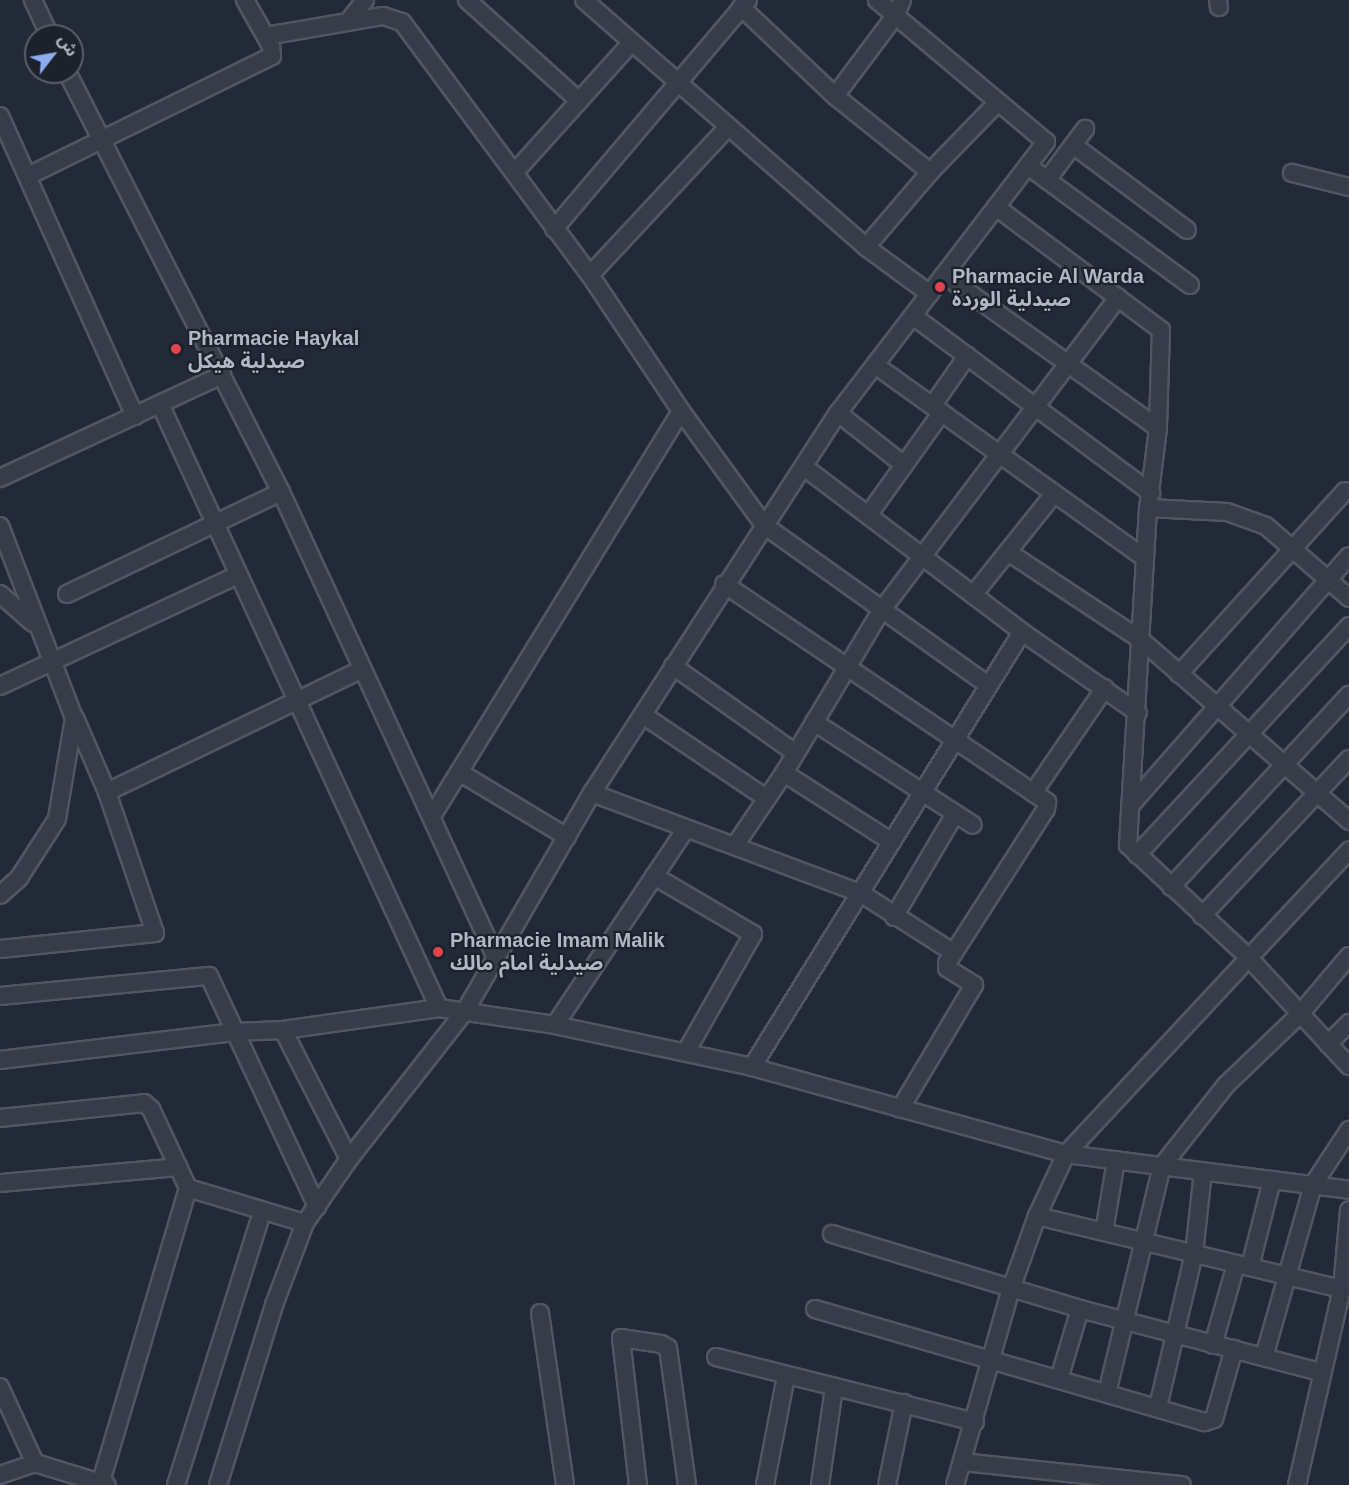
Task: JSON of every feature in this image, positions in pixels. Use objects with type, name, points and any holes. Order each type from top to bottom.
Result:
[{"type":"street","points":[[33,0],[44,24]]},
{"type":"street","points":[[28,176],[272,56],[266,36],[245,0]]},
{"type":"street","points":[[348,22],[365,0]]},
{"type":"street","points":[[467,0],[579,101]]},
{"type":"street","points":[[584,0],[677,85],[866,247],[930,294]]},
{"type":"street","points":[[218,1485],[274,1305],[306,1223],[349,1159],[465,1011],[497,960],[592,793],[724,584],[838,414],[1046,142],[997,103],[899,8],[877,0]]},
{"type":"street","points":[[554,229],[744,3],[835,96],[930,172]]},
{"type":"street","points":[[835,96],[899,8]]},
{"type":"street","points":[[266,36],[382,16],[402,22],[590,275],[681,411],[765,526],[988,685]]},
{"type":"street","points":[[515,172],[631,43]]},
{"type":"street","points":[[73,84],[100,142],[281,492],[361,670],[432,816],[497,960]]},
{"type":"street","points":[[866,247],[930,172],[997,103]]},
{"type":"street","points":[[0,116],[135,416]]},
{"type":"street","points":[[590,275],[728,127]]},
{"type":"street","points":[[1047,180],[1085,129]]},
{"type":"street","points":[[1073,145],[1187,230]]},
{"type":"street","points":[[1028,166],[1190,285]]},
{"type":"street","points":[[1292,173],[1349,187]]},
{"type":"street","points":[[996,207],[1161,330],[1158,428],[1145,558],[1138,713],[1128,845],[1171,888],[1248,957],[1349,1066]]},
{"type":"street","points":[[944,275],[1071,363],[1158,428]]},
{"type":"street","points":[[736,844],[784,773],[794,752],[882,610],[1038,408],[1118,298]]},
{"type":"street","points":[[913,316],[1038,408],[1150,500],[1227,513],[1266,526],[1349,598]]},
{"type":"street","points":[[869,514],[904,465],[967,356]]},
{"type":"street","points":[[875,365],[938,409],[999,457],[1145,558]]},
{"type":"street","points":[[0,478],[222,375]]},
{"type":"street","points":[[160,404],[294,700],[439,1008]]},
{"type":"street","points":[[432,816],[681,411]]},
{"type":"street","points":[[838,414],[904,465]]},
{"type":"street","points":[[804,467],[1022,632],[1138,713]]},
{"type":"street","points":[[1179,674],[1345,491]]},
{"type":"street","points":[[67,594],[281,492]]},
{"type":"street","points":[[973,595],[1054,494]]},
{"type":"street","points":[[0,526],[36,626],[107,792],[155,933],[0,949]]},
{"type":"street","points":[[1008,552],[1141,640],[1349,821]]},
{"type":"street","points":[[1130,806],[1349,556]]},
{"type":"street","points":[[0,686],[237,576]]},
{"type":"street","points":[[724,584],[848,664],[1047,802],[1046,809],[954,953],[947,968],[974,985],[900,1109]]},
{"type":"street","points":[[0,594],[36,626]]},
{"type":"street","points":[[1137,855],[1349,626]]},
{"type":"street","points":[[752,1067],[862,894],[1022,632]]},
{"type":"street","points":[[673,666],[794,752]]},
{"type":"street","points":[[107,792],[294,700],[361,670]]},
{"type":"street","points":[[1033,793],[1105,688]]},
{"type":"street","points":[[1171,888],[1349,695]]},
{"type":"street","points":[[643,715],[766,798]]},
{"type":"street","points":[[0,895],[19,878],[57,819],[74,718]]},
{"type":"street","points":[[814,722],[973,825]]},
{"type":"street","points":[[1202,916],[1349,759]]},
{"type":"street","points":[[459,772],[567,837]]},
{"type":"street","points":[[784,773],[892,842]]},
{"type":"street","points":[[592,793],[685,830],[736,844],[862,894],[894,917],[954,953]]},
{"type":"street","points":[[894,917],[955,814]]},
{"type":"street","points":[[555,1025],[685,830]]},
{"type":"street","points":[[955,1485],[993,1361],[1011,1289],[1037,1216],[1066,1154],[1349,851]]},
{"type":"street","points":[[654,876],[753,934],[686,1052]]},
{"type":"street","points":[[1107,1393],[1162,1166],[1226,1085],[1300,1014],[1349,956]]},
{"type":"street","points":[[0,996],[205,974],[212,979],[234,1032],[317,1207]]},
{"type":"street","points":[[0,1060],[234,1032],[283,1030],[439,1008],[555,1025],[752,1067],[1066,1154],[1349,1190]]},
{"type":"street","points":[[1328,1044],[1349,1023]]},
{"type":"street","points":[[283,1030],[349,1159]]},
{"type":"street","points":[[0,1118],[144,1103],[151,1109],[188,1188],[102,1484],[35,1463],[0,1475]]},
{"type":"street","points":[[1264,1357],[1289,1276],[1313,1185],[1349,1130]]},
{"type":"street","points":[[1104,1232],[1116,1160]]},
{"type":"street","points":[[0,1184],[178,1167]]},
{"type":"street","points":[[1158,1407],[1177,1336],[1194,1254],[1203,1171]]},
{"type":"street","points":[[1213,1345],[1272,1180]]},
{"type":"street","points":[[188,1188],[262,1213],[306,1223]]},
{"type":"street","points":[[1297,1485],[1320,1372],[1341,1289],[1349,1210]]},
{"type":"street","points":[[176,1485],[262,1213]]},
{"type":"street","points":[[1037,1216],[1341,1289]]},
{"type":"street","points":[[832,1234],[1080,1309],[1320,1372]]},
{"type":"street","points":[[814,1309],[1205,1422],[1214,1419],[1234,1349]]},
{"type":"street","points":[[1059,1379],[1080,1309]]},
{"type":"street","points":[[540,1313],[566,1485]]},
{"type":"street","points":[[638,1485],[621,1338],[661,1344],[668,1348],[687,1485]]},
{"type":"street","points":[[716,1357],[975,1422]]},
{"type":"street","points":[[765,1485],[786,1376]]},
{"type":"street","points":[[0,1387],[35,1463]]},
{"type":"street","points":[[820,1485],[834,1388]]},
{"type":"street","points":[[887,1485],[904,1403]]},
{"type":"street","points":[[962,1462],[1182,1485]]},
{"type":"place","name":"Pharmacie Al Warda صيدلية الوردة","points":[[940,287]]},
{"type":"place","name":"Pharmacie Haykal صيدلية هيكل","points":[[176,349]]},
{"type":"place","name":"Pharmacie Imam Malik صيدلية امام مالك","points":[[438,952]]}]
